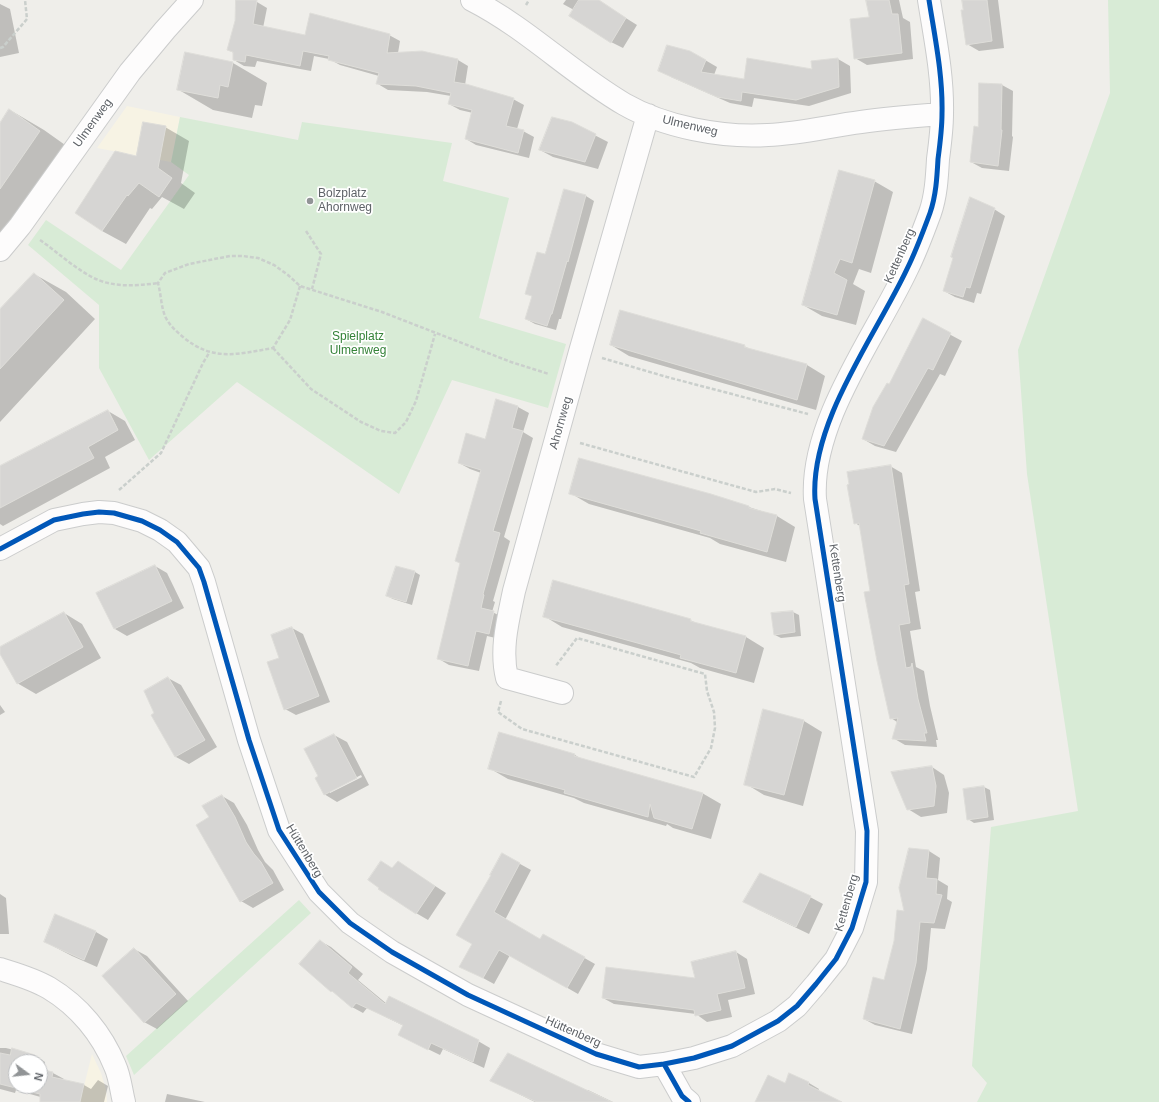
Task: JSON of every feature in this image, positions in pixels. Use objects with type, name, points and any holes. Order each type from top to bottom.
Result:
[{"type":"street","name":"Ulmenweg","points":[[0,250],[20,226],[130,72],[164,30],[192,0]]},
{"type":"street","name":"Ulmenweg","points":[[472,0],[514,24],[578,72],[625,104],[672,124],[734,135],[768,135],[862,122],[942,114]]},
{"type":"street","name":"Kettenberg","points":[[664,1064],[694,1058],[732,1046],[778,1021],[797,1006],[836,959],[852,928],[866,882],[867,831],[814,485],[821,449],[829,420],[859,359],[907,269],[931,212],[936,184],[942,114],[939,60],[930,0]]},
{"type":"street","name":"Ahornweg","points":[[507,678],[504,667],[504,652],[514,590],[648,115]]},
{"type":"street","name":"Hüttenberg","points":[[0,549],[54,520],[99,512],[114,513],[142,521],[160,530],[177,542],[199,568],[249,740],[279,830],[319,892],[350,923],[392,952],[468,995],[596,1054],[639,1067],[664,1064]]},
{"type":"street","points":[[507,678],[539,688],[562,693]]},
{"type":"street","points":[[0,969],[48,987],[70,1002],[90,1023],[116,1066],[124,1102]]},
{"type":"street","points":[[664,1064],[682,1096],[689,1102]]},
{"type":"path","points":[[0,48],[3,47],[27,19],[25,0]]},
{"type":"path","points":[[20,226],[85,272],[108,284],[144,285],[158,283],[166,273],[189,264],[230,256],[258,258],[274,265],[300,286],[382,312],[435,334],[511,362],[573,381]]},
{"type":"path","points":[[306,231],[320,254],[312,289]]},
{"type":"path","points":[[158,283],[162,309],[166,318],[172,327],[188,341],[209,352],[227,355],[273,348]]},
{"type":"path","points":[[273,348],[290,320],[300,286]]},
{"type":"path","points":[[273,348],[286,364],[317,393],[361,422],[381,431],[395,433],[406,422],[416,401],[435,334]]},
{"type":"path","points":[[119,490],[161,453],[209,352]]},
{"type":"path","points":[[580,352],[829,420]]},
{"type":"path","points":[[557,436],[756,492],[775,489],[815,499]]},
{"type":"path","points":[[507,678],[498,712],[522,729],[694,778],[711,748],[715,728],[714,712],[707,691],[705,674],[577,638],[539,688]]},
{"type":"shaded area","points":[[127,106],[180,117],[171,162],[97,148]]},
{"type":"shaded area","points":[[92,1054],[101,1073],[106,1090],[107,1102],[80,1102]]},
{"type":"green space","points":[[1108,0],[1159,0],[1159,1102],[977,1102],[987,1083],[972,1066],[991,827],[1078,811],[1027,474],[1018,350],[1110,93]]},
{"type":"green space","name":"Spielplatz Ulmenweg","points":[[180,117],[298,140],[302,122],[452,143],[443,181],[509,198],[479,318],[566,344],[548,408],[452,380],[399,494],[237,382],[149,460],[99,368],[99,305],[28,245],[46,220],[121,270],[189,175],[171,162]]},
{"type":"green space","points":[[299,900],[311,913],[134,1075],[126,1056]]},
{"type":"building","points":[[236,0],[257,0],[253,24],[305,35],[310,13],[390,34],[387,53],[422,51],[458,59],[454,82],[514,98],[506,126],[524,130],[518,153],[465,139],[472,110],[448,104],[451,93],[416,86],[376,84],[379,73],[328,60],[329,56],[303,51],[300,66],[246,55],[245,62],[233,60],[233,52],[227,50],[235,21]]},
{"type":"building","points":[[579,0],[599,0],[626,18],[611,43],[569,16]]},
{"type":"building","points":[[866,0],[889,0],[892,14],[898,14],[902,53],[854,59],[850,19],[869,17]]},
{"type":"building","points":[[962,0],[987,0],[992,41],[966,45],[961,10],[963,10]]},
{"type":"building","points":[[667,45],[690,51],[706,60],[701,72],[744,79],[747,58],[812,69],[811,61],[838,58],[839,87],[796,100],[742,92],[741,101],[717,97],[658,71]]},
{"type":"building","points":[[185,52],[233,62],[228,87],[220,85],[218,98],[177,90]]},
{"type":"building","points":[[979,83],[1002,84],[1002,130],[998,166],[970,162],[974,126],[978,127]]},
{"type":"building","points":[[9,109],[40,131],[0,189],[0,123]]},
{"type":"building","points":[[552,117],[572,122],[596,134],[585,162],[539,150]]},
{"type":"building","points":[[143,122],[166,126],[158,168],[172,178],[159,197],[139,183],[128,196],[127,195],[102,231],[75,213],[115,151],[136,156]]},
{"type":"building","points":[[839,170],[875,180],[852,263],[840,259],[834,273],[847,280],[837,315],[802,305]]},
{"type":"building","points":[[564,189],[586,195],[568,262],[567,261],[552,314],[547,326],[525,319],[532,296],[525,294],[537,252],[545,254]]},
{"type":"building","points":[[970,197],[995,208],[970,288],[966,287],[963,297],[943,291],[953,258],[951,257]]},
{"type":"building","points":[[34,273],[64,300],[0,369],[0,309]]},
{"type":"building","points":[[620,310],[807,364],[797,400],[610,345]]},
{"type":"building","points":[[923,318],[951,333],[933,370],[928,368],[884,446],[862,439],[873,407],[887,383],[889,384]]},
{"type":"building","points":[[496,399],[518,406],[512,428],[523,431],[493,531],[500,533],[483,594],[481,608],[494,611],[489,634],[476,631],[468,666],[437,659],[460,563],[455,561],[481,470],[458,463],[466,433],[485,439]]},
{"type":"building","points":[[108,410],[118,430],[88,447],[94,458],[0,508],[0,466]]},
{"type":"building","points":[[579,458],[711,494],[749,506],[749,508],[777,515],[767,552],[700,533],[701,531],[569,494]]},
{"type":"building","points":[[891,465],[909,584],[904,585],[910,623],[899,625],[906,668],[911,667],[912,663],[918,699],[927,733],[924,733],[926,741],[892,739],[898,718],[890,719],[877,661],[864,592],[870,591],[859,523],[854,524],[847,485],[849,484],[847,472]]},
{"type":"building","points":[[155,565],[172,601],[114,629],[96,593]]},
{"type":"building","points":[[396,566],[415,571],[406,602],[386,596]]},
{"type":"building","points":[[553,580],[746,636],[736,673],[680,658],[681,655],[543,617]]},
{"type":"building","points":[[793,611],[795,632],[774,635],[771,613]]},
{"type":"building","points":[[64,612],[83,647],[17,684],[0,654],[0,647]]},
{"type":"building","points":[[292,627],[319,696],[284,710],[267,662],[279,658],[271,635]]},
{"type":"building","points":[[168,677],[205,740],[175,757],[151,715],[154,713],[144,691]]},
{"type":"building","points":[[763,709],[804,720],[784,795],[744,785]]},
{"type":"building","points":[[499,732],[575,754],[574,756],[703,793],[692,829],[654,818],[650,804],[648,817],[564,793],[565,790],[488,769]]},
{"type":"building","points":[[334,734],[357,778],[324,795],[315,778],[318,776],[304,749]]},
{"type":"building","points":[[932,766],[936,786],[934,806],[907,810],[891,772]]},
{"type":"building","points":[[984,786],[988,817],[967,820],[963,789]]},
{"type":"building","points":[[222,795],[235,817],[246,842],[261,862],[273,883],[240,902],[196,825],[209,817],[202,806]]},
{"type":"building","points":[[909,848],[929,850],[926,878],[937,879],[936,894],[942,895],[934,923],[920,922],[916,963],[900,1029],[863,1019],[873,977],[884,980],[894,941],[897,910],[904,911],[899,888]]},
{"type":"building","points":[[502,853],[520,863],[494,912],[540,939],[543,934],[585,957],[567,988],[499,950],[483,978],[459,967],[472,944],[456,935]]},
{"type":"building","points":[[381,861],[392,868],[398,861],[435,886],[416,914],[378,889],[379,888],[368,880]]},
{"type":"building","points":[[760,873],[811,896],[796,927],[743,902]]},
{"type":"building","points":[[55,914],[96,931],[84,960],[44,942]]},
{"type":"building","points":[[320,940],[352,967],[348,973],[385,1004],[389,996],[479,1040],[473,1062],[431,1043],[428,1050],[398,1035],[403,1025],[356,1003],[352,1008],[332,991],[331,992],[299,964]]},
{"type":"building","points":[[134,948],[176,994],[144,1023],[102,976]]},
{"type":"building","points":[[736,951],[745,988],[717,994],[721,1010],[695,1016],[694,1010],[602,998],[606,967],[695,978],[691,962]]},
{"type":"building","points":[[12,1048],[32,1054],[10,1054]]},
{"type":"building","points":[[0,1053],[8,1055],[8,1086],[0,1084]]},
{"type":"building","points":[[508,1053],[612,1102],[537,1102],[490,1081]]},
{"type":"building","points":[[48,1071],[53,1072],[52,1077],[84,1084],[80,1102],[40,1102],[40,1094],[48,1094]]},
{"type":"building","points":[[789,1073],[809,1082],[808,1085],[842,1102],[755,1102],[768,1075],[785,1083]]},
{"type":"cycle path","points":[[664,1064],[694,1058],[732,1046],[778,1021],[797,1006],[836,959],[852,928],[866,882],[867,831],[815,499],[816,470],[823,440],[833,410],[910,262],[925,227],[934,200],[942,120],[942,100],[938,57],[929,0]]},
{"type":"cycle path","points":[[0,549],[54,520],[99,512],[114,513],[142,521],[160,530],[177,542],[199,568],[204,582],[249,740],[279,830],[319,892],[350,923],[392,952],[468,995],[596,1054],[639,1067],[664,1064],[682,1096],[689,1102]]},
{"type":"place","name":"Bolzplatz Ahornweg","points":[[310,201]]}]
